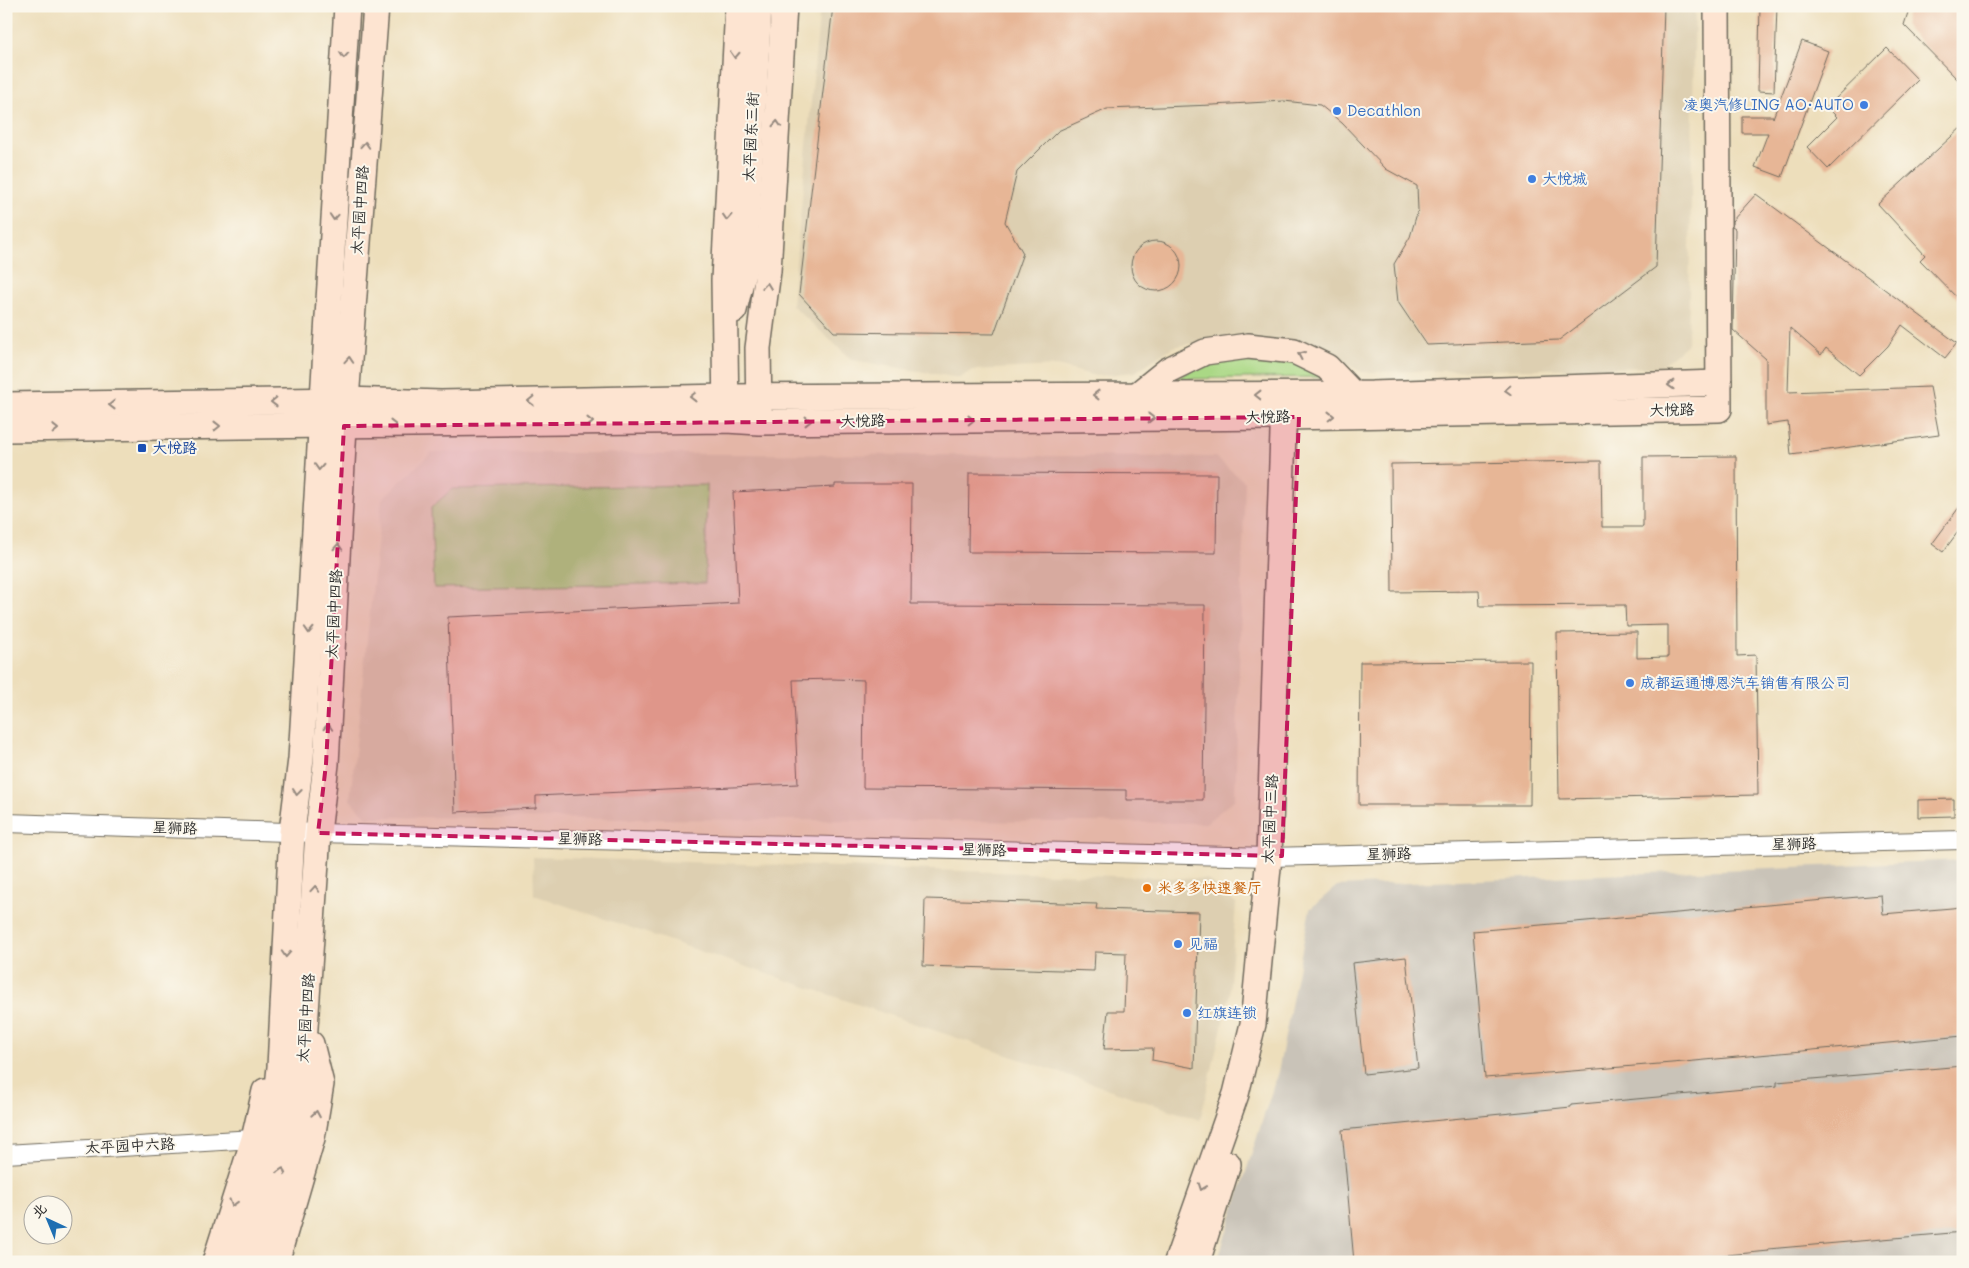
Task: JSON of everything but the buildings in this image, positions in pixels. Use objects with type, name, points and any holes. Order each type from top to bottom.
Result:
[{"type":"street","points":[[215,1262],[254,1139],[294,1023],[292,832],[301,759],[333,413],[347,6]]},
{"type":"street","name":"太平园中四路","points":[[259,1214],[288,1150],[301,1087],[294,1023],[327,754],[333,413],[376,6]]},
{"type":"street","points":[[726,408],[724,280],[738,6]]},
{"type":"street","name":"太平园东三街","points":[[744,268],[759,6]]},
{"type":"street","points":[[784,6],[768,271],[758,348],[759,409],[1137,395],[1292,406],[1353,394],[1719,383],[1717,6]]},
{"type":"street","points":[[726,346],[744,268]]},
{"type":"street","points":[[744,268],[758,348]]},
{"type":"street","points":[[1137,395],[1168,370],[1205,352],[1248,346],[1294,351],[1327,367],[1353,394]]},
{"type":"street","name":"大悦路","points":[[6,429],[333,413],[726,408],[1292,406],[1719,409],[1719,383]]},
{"type":"street","points":[[6,405],[333,413]]},
{"type":"street","name":"太平园中三路","points":[[1197,1262],[1252,1088],[1264,1031],[1276,857],[1292,406]]},
{"type":"street","name":"星狮路","points":[[6,823],[318,833],[1276,857],[1963,840]]},
{"type":"street","name":"太平园中三路","points":[[1177,1262],[1236,1094],[1253,1024],[1276,857]]},
{"type":"street","points":[[276,1262],[312,1138],[321,1084],[294,1023]]},
{"type":"street","name":"太平园中六路","points":[[6,1154],[254,1139]]},
{"type":"street","points":[[236,1262],[259,1214]]},
{"type":"street","points":[[254,1262],[259,1214]]},
{"type":"highlighted area","points":[[1299,417],[1282,856],[318,833],[326,764],[344,426]]},
{"type":"shaded area","name":"大悦城","points":[[820,6],[1695,6],[1688,343],[1660,367],[1362,372],[1309,344],[1231,336],[1173,347],[1135,372],[1096,376],[1057,366],[972,370],[960,378],[852,360],[792,305]]},
{"type":"shaded area","points":[[432,452],[1215,457],[1245,482],[1235,799],[1206,823],[367,817],[350,800],[382,499]]},
{"type":"shaded area","points":[[533,857],[1207,879],[1236,903],[1229,997],[1200,1120],[534,895]]},
{"type":"shaded area","points":[[1963,860],[1963,1262],[1217,1262],[1278,1072],[1310,909],[1337,886]]},
{"type":"green space","points":[[1278,356],[1325,377],[1176,379],[1212,359]]},
{"type":"green space","points":[[707,485],[705,583],[434,588],[431,508],[452,489]]},
{"type":"place","name":"凌奥汽修LING AO·AUTO","points":[[1864,105]]},
{"type":"place","name":"Decathlon","points":[[1337,111]]},
{"type":"place","name":"大悦城","points":[[1532,179]]},
{"type":"place","name":"大悦路","points":[[142,448]]},
{"type":"place","name":"成都运通博恩汽车销售有限公司","points":[[1630,683]]},
{"type":"place","name":"米多多快速餐厅","points":[[1147,888]]},
{"type":"place","name":"见福","points":[[1178,944]]},
{"type":"place","name":"红旗连锁","points":[[1187,1013]]}]
